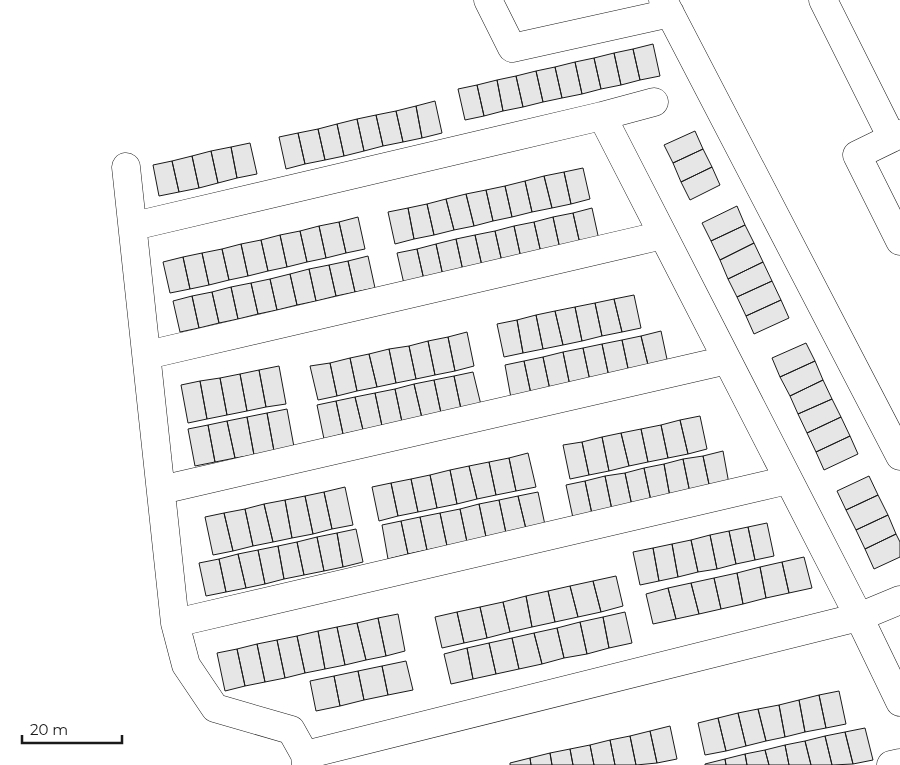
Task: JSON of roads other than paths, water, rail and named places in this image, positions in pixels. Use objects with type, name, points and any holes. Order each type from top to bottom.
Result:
[{"type":"street","points":[[488,0],[512,48],[667,6],[900,456]]},
{"type":"street","points":[[823,0],[896,136],[857,155],[892,208],[900,241]]},
{"type":"street","points":[[134,226],[602,116],[654,102]]},
{"type":"street","points":[[602,116],[859,617],[900,702]]},
{"type":"street","points":[[126,167],[134,226],[175,623],[186,665],[215,708],[291,730],[306,760],[859,617],[900,600]]},
{"type":"street","points":[[147,354],[663,235]]},
{"type":"street","points":[[161,490],[727,360]]},
{"type":"street","points":[[175,623],[788,480]]},
{"type":"street","points":[[891,765],[900,763]]}]
